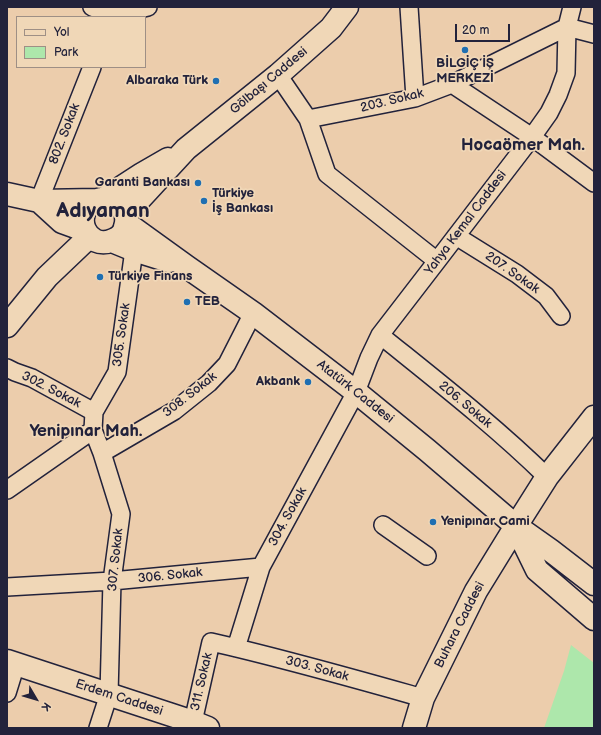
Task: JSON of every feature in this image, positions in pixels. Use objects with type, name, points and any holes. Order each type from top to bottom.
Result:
[{"type":"main road","name":"Gölbaşı Caddesi","points":[[101,199],[186,149],[278,75],[331,28],[347,7]]},
{"type":"main road","name":"Gölbaşı Caddesi","points":[[126,218],[186,149]]},
{"type":"main road","points":[[7,194],[39,201],[101,199],[116,202],[122,207],[126,218],[124,230],[119,237],[112,241],[96,241],[87,233],[62,222],[39,201]]},
{"type":"main road","points":[[87,233],[82,222],[85,210],[90,204],[101,199]]},
{"type":"main road","name":"Atatürk Caddesi","points":[[126,218],[187,267],[253,313],[356,392],[516,526],[594,584]]},
{"type":"main road","points":[[7,326],[14,307],[47,277],[87,233]]},
{"type":"main road","name":"Atatürk Caddesi","points":[[112,241],[134,250],[187,267]]},
{"type":"main road","name":"Buhara Caddesi","points":[[414,728],[423,698],[476,591],[547,477],[594,417]]},
{"type":"main road","points":[[516,526],[537,570],[594,619]]},
{"type":"main road","name":"Erdem Caddesi","points":[[11,663],[200,725]]},
{"type":"street","points":[[92,7],[108,15],[148,7]]},
{"type":"street","points":[[409,7],[415,98]]},
{"type":"street","points":[[572,7],[567,27],[594,34]]},
{"type":"street","name":"203. Sokak","points":[[308,119],[415,98],[452,84],[567,27]]},
{"type":"street","name":"Yahya Kemal Caddesi","points":[[356,392],[369,358],[380,335],[549,113],[558,96],[566,73],[567,27]]},
{"type":"street","name":"802. Sokak","points":[[39,201],[92,68]]},
{"type":"street","points":[[278,75],[308,119],[328,174],[437,261]]},
{"type":"street","points":[[452,84],[532,137],[594,183]]},
{"type":"street","name":"207. Sokak","points":[[456,236],[517,274],[546,296],[561,316]]},
{"type":"street","name":"305. Sokak","points":[[93,430],[94,412],[117,372],[134,250]]},
{"type":"street","name":"308. Sokak","points":[[102,453],[174,411],[209,383],[227,364],[253,313]]},
{"type":"street","name":"206. Sokak","points":[[380,335],[478,415],[529,459],[547,477]]},
{"type":"street","name":"302. Sokak","points":[[7,368],[32,378],[94,412]]},
{"type":"street","name":"304. Sokak","points":[[236,648],[261,567],[356,392]]},
{"type":"street","points":[[7,490],[93,430]]},
{"type":"street","name":"307. Sokak","points":[[93,430],[102,453],[121,514],[112,581],[109,694],[98,728]]},
{"type":"street","points":[[383,525],[427,556]]},
{"type":"street","name":"306. Sokak","points":[[7,587],[112,581],[261,567]]},
{"type":"street","name":"303. Sokak","points":[[211,642],[423,698]]},
{"type":"street","name":"311. Sokak","points":[[200,725],[211,642]]},
{"type":"street","points":[[7,693],[11,663]]},
{"type":"green space","points":[[571,645],[594,663],[594,728],[544,728],[564,671]]},
{"type":"place","name":"BİLGİÇ İŞ MERKEZİ","points":[[465,50]]},
{"type":"place","name":"Albaraka Türk","points":[[216,81]]},
{"type":"place","name":"Garanti Bankası","points":[[198,183]]},
{"type":"place","name":"Türkiye İş Bankası","points":[[204,201]]},
{"type":"place","name":"Türkiye Finans","points":[[100,277]]},
{"type":"place","name":"TEB","points":[[187,302]]},
{"type":"place","name":"Akbank","points":[[308,382]]},
{"type":"place","name":"Yenipınar Cami","points":[[433,522]]},
{"type":"district","name":"Hocaömer Mah.","points":[[523,146]]},
{"type":"district","name":"Adıyaman","points":[[103,212]]},
{"type":"district","name":"Yenipınar Mah.","points":[[86,432]]}]
